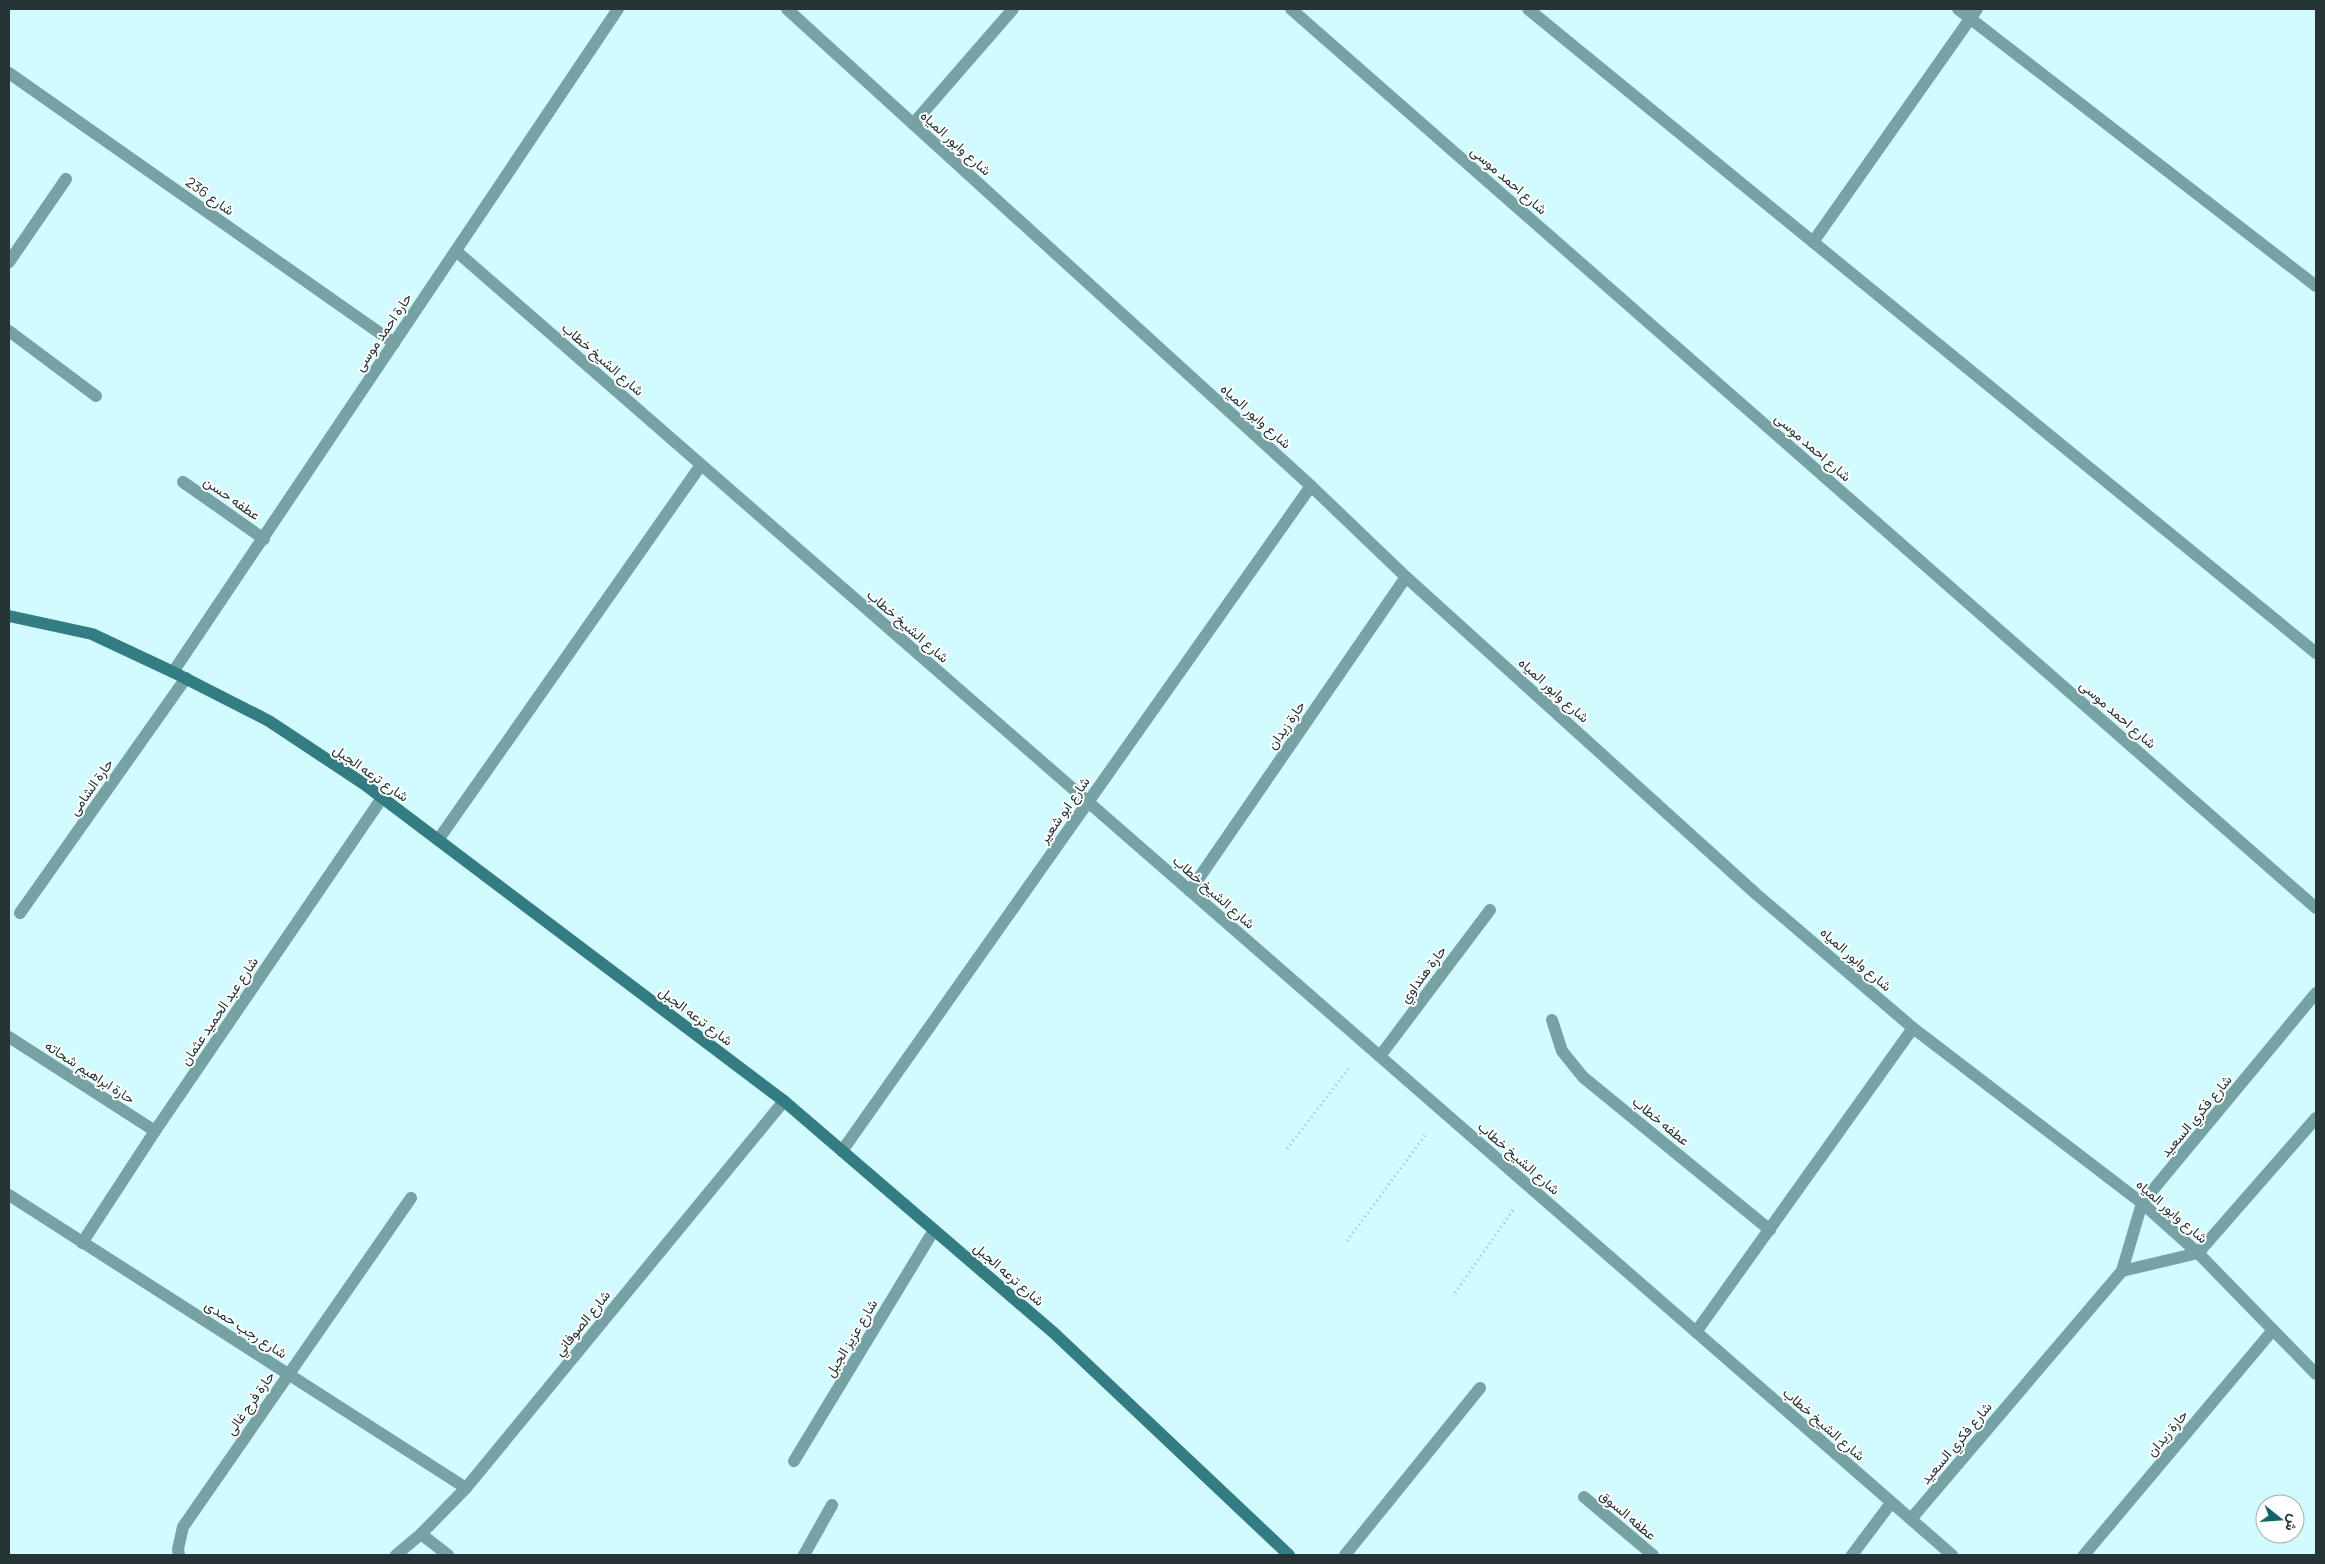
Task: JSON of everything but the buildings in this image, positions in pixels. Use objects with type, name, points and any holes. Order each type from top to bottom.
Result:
[{"type":"street","name":"حارة احمد موسى","points":[[173,672],[618,9]]},
{"type":"street","name":"شارع وابور المياه","points":[[787,9],[1310,486],[1406,577],[1755,893],[1913,1028],[2142,1204],[2198,1253],[2316,1374]]},
{"type":"street","points":[[913,124],[1013,9]]},
{"type":"street","name":"شارع احمد موسى","points":[[1291,9],[2316,908]]},
{"type":"street","points":[[1528,9],[2316,653]]},
{"type":"street","points":[[1958,9],[1974,13],[2316,286]]},
{"type":"street","points":[[1813,242],[1974,13]]},
{"type":"street","name":"شارع 236","points":[[9,73],[394,343]]},
{"type":"street","points":[[9,262],[66,180]]},
{"type":"street","name":"شارع الشيخ خطاب","points":[[456,251],[1952,1555]]},
{"type":"street","points":[[9,331],[96,396]]},
{"type":"street","points":[[438,840],[701,465]]},
{"type":"street","name":"عطفه حسن","points":[[182,482],[264,538]]},
{"type":"street","name":"شارع ابو شعير","points":[[842,1151],[1310,486]]},
{"type":"street","name":"حارة زيدان","points":[[1190,891],[1406,577]]},
{"type":"street","name":"شارع ترعه الجبل","points":[[9,616],[92,634],[186,678],[269,721],[382,798],[784,1101],[1054,1333],[1289,1555]]},
{"type":"street","name":"حارة الشامى","points":[[20,913],[186,678]]},
{"type":"street","name":"شارع عبد الحميد عثمان","points":[[82,1243],[155,1131],[382,798]]},
{"type":"street","name":"حارة هنداوي","points":[[1380,1056],[1490,910]]},
{"type":"street","name":"شارع فكري السعيد","points":[[1911,1520],[2122,1271],[2142,1204],[2316,993]]},
{"type":"street","name":"عطفه خطاب","points":[[1552,1020],[1562,1051],[1583,1078],[1770,1230]]},
{"type":"street","points":[[1696,1332],[1913,1028]]},
{"type":"street","name":"حارة ابراهيم شحاته","points":[[9,1037],[155,1131]]},
{"type":"street","name":"شارع الصوفاني","points":[[396,1555],[421,1534],[466,1488],[784,1101]]},
{"type":"street","points":[[2122,1271],[2198,1253],[2316,1118]]},
{"type":"street","name":"شارع رجب حمدى","points":[[9,1195],[466,1488]]},
{"type":"street","name":"حارة فرج غالى","points":[[180,1555],[178,1549],[183,1527],[411,1198]]},
{"type":"street","name":"شارع عزيز الجبل","points":[[794,1461],[934,1230]]},
{"type":"street","name":"حارة زيدان","points":[[2084,1555],[2273,1330]]},
{"type":"street","points":[[1345,1555],[1480,1388]]},
{"type":"street","name":"عطفه السوق","points":[[1584,1497],[1653,1555]]},
{"type":"street","points":[[1852,1555],[1891,1502]]},
{"type":"street","points":[[804,1555],[832,1505]]},
{"type":"street","points":[[421,1534],[448,1555]]},
{"type":"path","points":[[1287,1149],[1367,1045]]},
{"type":"path","points":[[1347,1242],[1442,1112]]},
{"type":"path","points":[[1455,1293],[1529,1187]]}]
